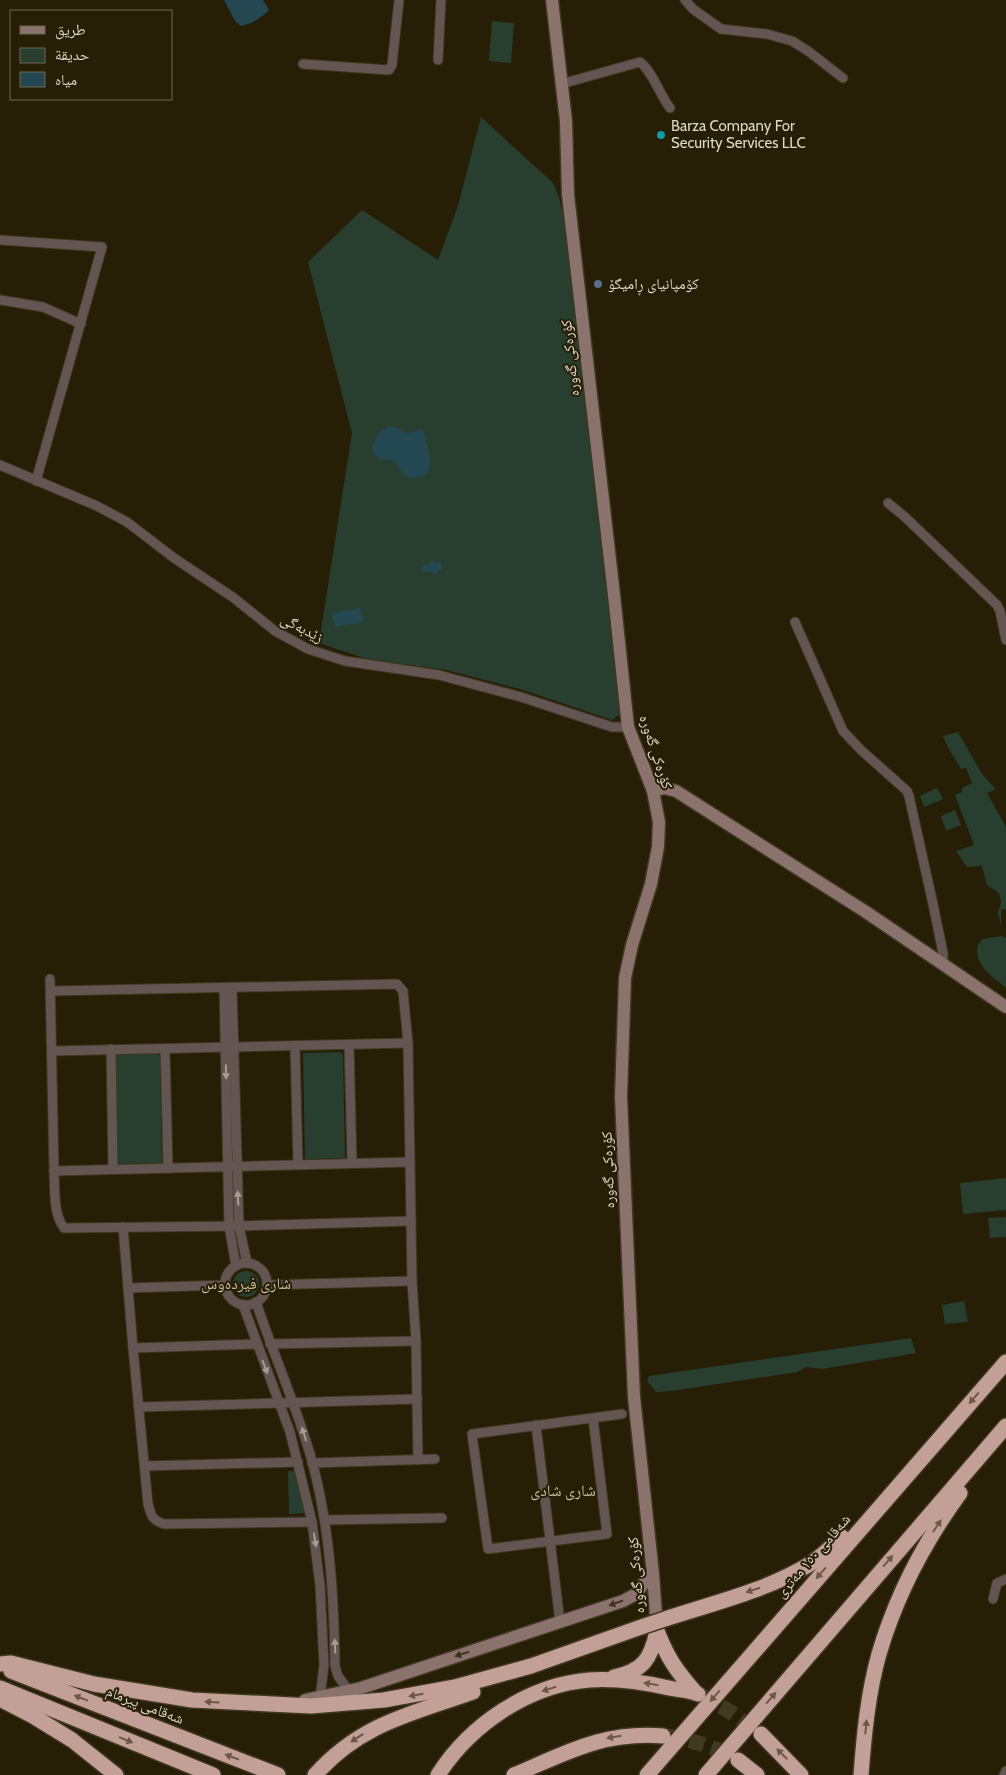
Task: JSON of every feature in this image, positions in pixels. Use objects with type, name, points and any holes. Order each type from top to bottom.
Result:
[{"type":"highway","name":"شەقامی ١٥٠ مەتری","points":[[648,1775],[880,1505],[1006,1362]]},
{"type":"highway","points":[[706,1775],[1006,1426]]},
{"type":"highway","points":[[861,1775],[868,1705],[873,1679],[886,1631],[895,1608],[933,1532],[1006,1432]]},
{"type":"highway","points":[[0,1665],[11,1663],[94,1684],[192,1700],[311,1706],[358,1703],[409,1696],[462,1686],[531,1666],[767,1585],[793,1574],[812,1563],[880,1505]]},
{"type":"highway","points":[[438,1775],[468,1737],[520,1701],[540,1691],[562,1685],[628,1674],[641,1666],[651,1652],[655,1625]]},
{"type":"highway","points":[[602,1679],[658,1685],[697,1693],[671,1662],[655,1625]]},
{"type":"highway","name":"شەقامی پیرمام","points":[[0,1665],[278,1775]]},
{"type":"highway","points":[[315,1775],[335,1754],[373,1728],[487,1687],[531,1666]]},
{"type":"highway","points":[[0,1688],[213,1775]]},
{"type":"highway","points":[[0,1699],[33,1716],[72,1740],[116,1775]]},
{"type":"highway","points":[[761,1734],[801,1775]]},
{"type":"highway","points":[[514,1775],[603,1739],[635,1735],[663,1736]]},
{"type":"highway","points":[[719,1775],[737,1738]]},
{"type":"highway","points":[[738,1760],[757,1775]]},
{"type":"street","points":[[302,64],[389,70],[392,65],[399,0]]},
{"type":"street","points":[[438,60],[441,0]]},
{"type":"street","name":"کۆرەکی گەورە","points":[[552,0],[566,121],[568,195],[628,727],[653,790],[659,822],[658,847],[652,884],[632,945],[625,978],[621,1097],[634,1397],[653,1574],[655,1625]]},
{"type":"street","points":[[685,0],[693,9],[721,29],[767,34],[792,41],[843,78]]},
{"type":"street","points":[[561,84],[640,62],[646,66],[670,108]]},
{"type":"street","points":[[0,240],[102,247],[36,481]]},
{"type":"street","points":[[0,300],[43,307],[81,324]]},
{"type":"street","name":"زێدبەگی","points":[[0,465],[97,506],[127,522],[174,558],[234,598],[275,631],[308,649],[346,661],[439,676],[529,699],[612,727],[628,727]]},
{"type":"street","points":[[888,503],[997,604],[1006,640]]},
{"type":"street","points":[[795,622],[843,731],[861,750],[907,791],[935,914],[943,953],[943,963]]},
{"type":"street","points":[[653,790],[664,788],[676,791],[943,963],[1006,1007]]},
{"type":"street","points":[[50,979],[54,1172],[56,1203],[60,1222],[64,1228],[240,1226],[411,1221]]},
{"type":"street","points":[[51,991],[397,984],[403,991],[408,1043],[412,1281],[416,1341],[418,1460]]},
{"type":"street","points":[[228,988],[232,1166],[229,1226],[236,1266]]},
{"type":"street","points":[[52,1051],[408,1043]]},
{"type":"street","points":[[349,1045],[352,1162]]},
{"type":"street","points":[[295,1046],[298,1164]]},
{"type":"street","points":[[111,1049],[113,1169]]},
{"type":"street","points":[[165,1049],[168,1168]]},
{"type":"street","points":[[54,1172],[352,1162],[410,1162]]},
{"type":"street","points":[[232,1166],[247,1263]]},
{"type":"street","points":[[123,1227],[132,1348],[150,1513],[153,1519],[165,1524],[312,1522]]},
{"type":"street","points":[[247,1263],[261,1270],[267,1285],[264,1296],[247,1306],[234,1302],[225,1285],[226,1278],[236,1266],[247,1263]]},
{"type":"street","points":[[267,1285],[412,1281]]},
{"type":"street","points":[[128,1288],[225,1285]]},
{"type":"street","points":[[256,1302],[293,1403],[312,1463],[325,1520],[332,1575],[335,1666],[338,1676],[349,1691]]},
{"type":"street","points":[[243,1305],[279,1402],[298,1462],[312,1522],[320,1584],[324,1665],[320,1698]]},
{"type":"street","points":[[270,1344],[416,1341]]},
{"type":"street","points":[[132,1348],[256,1344]]},
{"type":"street","points":[[139,1407],[417,1399]]},
{"type":"street","points":[[592,1418],[607,1534],[488,1549],[472,1434],[536,1425],[622,1414]]},
{"type":"street","points":[[536,1425],[560,1622]]},
{"type":"street","points":[[312,1463],[435,1459]]},
{"type":"street","points":[[145,1466],[298,1462]]},
{"type":"street","points":[[325,1520],[442,1518]]},
{"type":"street","points":[[278,1705],[349,1691],[632,1597],[653,1574]]},
{"type":"street","points":[[993,1599],[997,1582],[1006,1579]]},
{"type":"street","points":[[1004,1775],[1006,1770]]},
{"type":"green space","points":[[492,21],[514,23],[511,63],[489,61]]},
{"type":"green space","points":[[481,117],[553,183],[559,197],[566,229],[620,714],[612,720],[520,689],[446,670],[367,659],[319,643],[352,433],[308,262],[362,210],[438,260],[458,206]]},
{"type":"green space","points":[[958,732],[982,774],[996,789],[987,793],[1006,827],[1006,909],[1001,910],[1001,926],[998,912],[1001,902],[999,893],[987,885],[982,866],[967,867],[956,851],[974,845],[955,795],[962,792],[962,788],[972,783],[966,768],[961,769],[943,736]]},
{"type":"green space","points":[[937,788],[943,799],[924,807],[920,796]]},
{"type":"green space","points":[[955,810],[961,825],[946,831],[941,816]]},
{"type":"green space","points":[[1001,936],[1006,938],[1006,988],[981,964],[977,951],[978,944],[983,939]]},
{"type":"green space","points":[[340,1052],[343,1055],[345,1158],[305,1159],[303,1053]]},
{"type":"green space","points":[[157,1053],[160,1056],[162,1163],[117,1164],[115,1054]]},
{"type":"green space","points":[[1006,1178],[1006,1210],[963,1214],[960,1183]]},
{"type":"green space","points":[[1006,1217],[1006,1237],[990,1238],[988,1218]]},
{"type":"green space","points":[[246,1271],[255,1275],[259,1284],[255,1293],[246,1297],[237,1293],[233,1284],[237,1275]]},
{"type":"green space","points":[[964,1301],[968,1322],[945,1324],[942,1305]]},
{"type":"green space","points":[[911,1338],[916,1353],[823,1369],[806,1367],[798,1372],[671,1391],[656,1392],[647,1381],[649,1376]]},
{"type":"green space","points":[[288,1471],[294,1471],[305,1513],[289,1514]]},
{"type":"water","points":[[224,0],[263,0],[269,10],[249,24],[241,26],[235,21]]},
{"type":"water","points":[[388,426],[408,434],[423,430],[430,460],[427,475],[416,478],[408,477],[402,472],[396,462],[390,459],[381,460],[372,452],[377,437]]},
{"type":"water","points":[[433,560],[434,563],[440,562],[442,565],[441,570],[437,570],[437,573],[432,574],[431,571],[424,572],[420,569],[423,565],[431,564],[430,561]]},
{"type":"water","points":[[361,608],[363,622],[335,627],[332,613]]},
{"type":"tunnel","points":[[701,1695],[732,1713],[759,1733]]},
{"type":"tunnel","points":[[667,1736],[702,1744],[735,1758]]},
{"type":"place","name":"Barza Company For Security Services LLC","points":[[661,135]]},
{"type":"place","name":"کۆمپانیای ڕامیگۆ","points":[[598,284]]},
{"type":"district","name":"شاری فیردەوس","points":[[246,1283]]},
{"type":"district","name":"شاری شادی","points":[[563,1490]]}]
